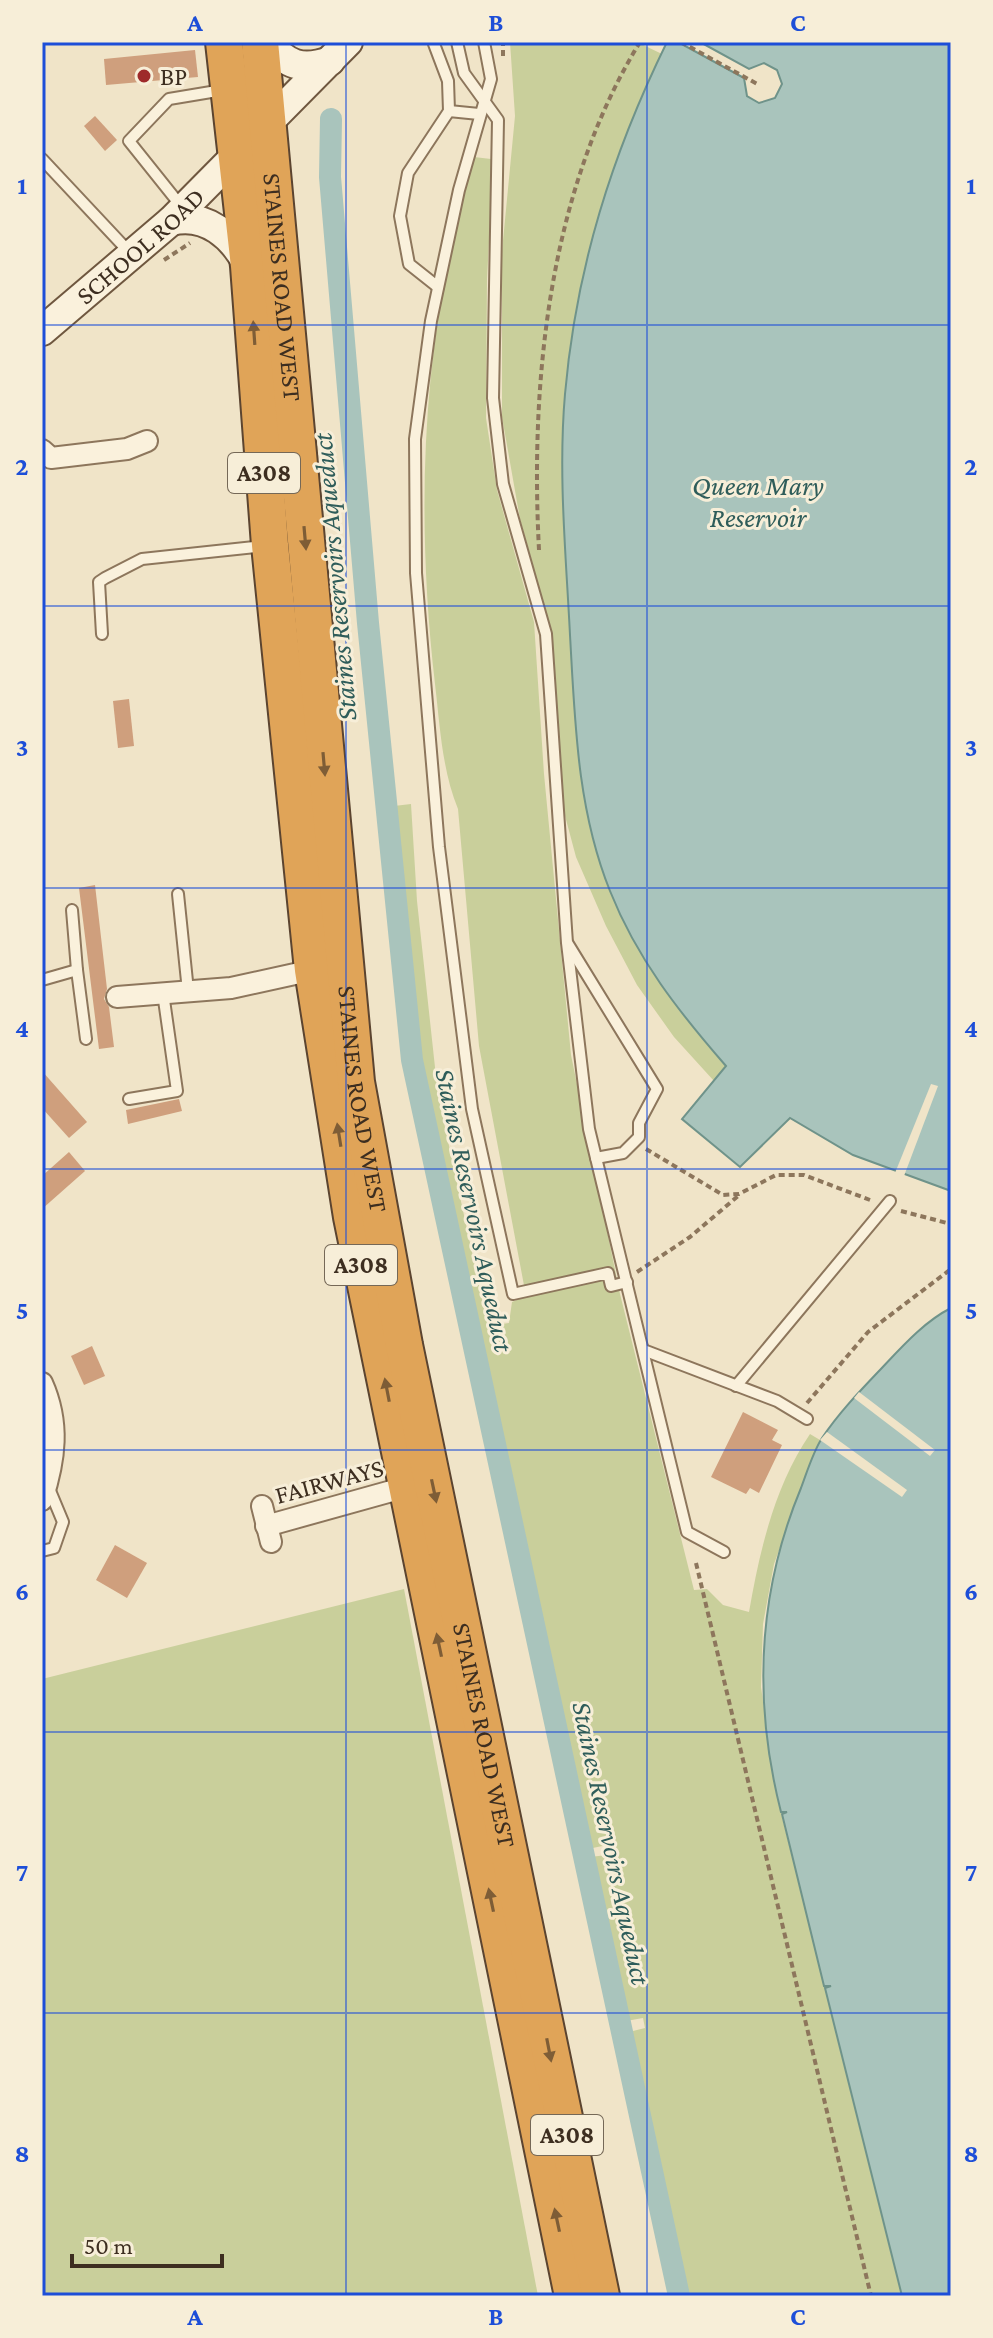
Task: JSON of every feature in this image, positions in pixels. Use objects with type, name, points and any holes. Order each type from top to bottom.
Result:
[{"type":"highway","name":"A308","points":[[224,42],[237,158]]},
{"type":"highway","name":"A308","points":[[260,42],[269,124]]},
{"type":"highway","name":"STAINES ROAD WEST","points":[[269,124],[317,686],[356,1082],[406,1359],[601,2296]]},
{"type":"highway","name":"STAINES ROAD WEST","points":[[237,158],[249,266],[270,545],[313,970],[352,1217],[573,2296]]},
{"type":"main road","points":[[268,42],[282,59],[294,65],[317,66],[339,52]]},
{"type":"main road","name":"SCHOOL ROAD","points":[[42,331],[177,215],[339,52]]},
{"type":"main road","points":[[177,215],[206,223],[225,233],[240,249],[249,266]]},
{"type":"street","points":[[42,450],[51,458],[127,449],[147,441]]},
{"type":"street","points":[[117,997],[261,983],[313,970]]},
{"type":"street","points":[[42,1383],[52,1405],[55,1461],[44,1492]]},
{"type":"street","name":"FAIRWAYS","points":[[266,1525],[406,1487]]},
{"type":"lane","points":[[457,42],[464,73],[498,120],[500,164],[493,398],[503,484],[546,634],[567,943],[589,1129],[646,1351],[687,1532],[724,1552]]},
{"type":"lane","points":[[484,42],[491,79],[483,97],[438,287],[415,439],[416,573],[439,847],[472,1109],[513,1294],[608,1273],[611,1286],[627,1279]]},
{"type":"lane","points":[[434,44],[448,81],[449,111],[408,173],[400,216],[409,264],[438,287]]},
{"type":"lane","points":[[177,215],[129,141],[169,99],[229,89]]},
{"type":"lane","points":[[449,111],[479,114]]},
{"type":"lane","points":[[42,159],[126,261]]},
{"type":"lane","points":[[102,634],[98,597],[99,582],[105,578],[142,559],[270,545]]},
{"type":"lane","points":[[178,894],[188,991]]},
{"type":"lane","points":[[72,910],[86,1039]]},
{"type":"lane","points":[[567,943],[657,1089],[639,1123],[639,1137],[623,1153],[596,1158]]},
{"type":"lane","points":[[42,980],[77,970]]},
{"type":"lane","points":[[129,1099],[177,1091],[163,993]]},
{"type":"lane","points":[[736,1386],[888,1204]]},
{"type":"lane","points":[[646,1351],[803,1416]]},
{"type":"lane","points":[[42,1551],[54,1548],[63,1522],[44,1492]]},
{"type":"path","points":[[539,551],[537,416],[558,259],[576,189],[602,119],[640,42]]},
{"type":"path","points":[[681,42],[759,85]]},
{"type":"path","points":[[126,261],[156,266],[197,238]]},
{"type":"path","points":[[632,1144],[656,1152],[705,1187],[723,1195],[739,1194]]},
{"type":"path","points":[[627,1279],[690,1237],[739,1194],[776,1175],[804,1175],[951,1224]]},
{"type":"path","points":[[803,1416],[868,1332],[951,1269]]},
{"type":"path","points":[[696,1563],[871,2296]]},
{"type":"green space","points":[[510,42],[637,42],[662,54],[611,177],[597,220],[577,305],[563,425],[565,549],[580,768],[599,861],[621,916],[646,962],[676,1005],[727,1066],[714,1081],[674,1037],[637,985],[606,926],[576,857],[564,812],[550,627],[520,519],[502,417],[502,251],[515,116]]},
{"type":"green space","points":[[474,157],[491,159],[493,168],[487,279],[486,418],[497,490],[534,622],[544,774],[571,1055],[620,1294],[694,1590],[707,1589],[723,1605],[749,1612],[770,1520],[787,1475],[810,1434],[820,1440],[774,1564],[763,1624],[761,1687],[776,1793],[902,2296],[686,2296],[629,2032],[645,2028],[643,2018],[626,2021],[590,1857],[607,1855],[607,1845],[588,1849],[432,1126],[420,1063],[394,806],[411,804],[417,901],[438,1095],[488,1326],[509,1323],[512,1302],[526,1296],[479,1046],[458,809],[442,748],[426,573],[425,461],[434,349],[453,239]]},
{"type":"green space","points":[[404,1589],[538,2296],[42,2296],[42,1679]]},
{"type":"water","name":"Queen Mary Reservoir","points":[[667,42],[678,42],[744,78],[747,96],[759,103],[775,98],[782,84],[777,70],[764,63],[749,69],[700,42],[951,42],[951,1191],[853,1155],[790,1118],[740,1167],[682,1119],[726,1066],[676,1005],[646,962],[610,891],[591,829],[576,733],[572,668],[562,484],[565,394],[578,302],[600,213],[629,127]]},
{"type":"water","points":[[951,1308],[951,2296],[902,2296],[825,1988],[831,1986],[824,1986],[782,1814],[787,1812],[781,1812],[772,1771],[763,1689],[764,1648],[775,1568],[786,1528],[819,1444],[848,1404],[903,1346]]},
{"type":"pier","points":[[931,1084],[938,1086],[904,1176],[895,1173]]},
{"type":"pier","points":[[859,1392],[935,1450],[930,1456],[854,1398]]},
{"type":"pier","points":[[827,1432],[907,1490],[902,1497],[820,1440]]},
{"type":"building","points":[[195,50],[198,77],[106,85],[104,59]]},
{"type":"building","points":[[95,116],[117,140],[105,151],[84,126]]},
{"type":"building","points":[[129,699],[134,746],[118,748],[113,701]]},
{"type":"building","points":[[95,885],[107,989],[104,999],[109,1007],[114,1047],[99,1049],[79,888]]},
{"type":"building","points":[[42,1071],[87,1122],[69,1138],[42,1108]]},
{"type":"building","points":[[179,1099],[182,1111],[128,1124],[126,1110]]},
{"type":"building","points":[[69,1152],[85,1171],[42,1209],[42,1176]]},
{"type":"building","points":[[92,1346],[105,1376],[84,1385],[71,1356]]},
{"type":"building","points":[[743,1412],[778,1430],[772,1440],[782,1445],[759,1493],[750,1488],[746,1494],[711,1477]]},
{"type":"building","points":[[115,1545],[147,1563],[127,1598],[96,1580]]},
{"type":"waterway","name":"Staines Reservoirs Aqueduct","points":[[331,119],[330,177],[368,623],[412,1060],[679,2296]]},
{"type":"place","name":"BP","points":[[144,76]]}]
